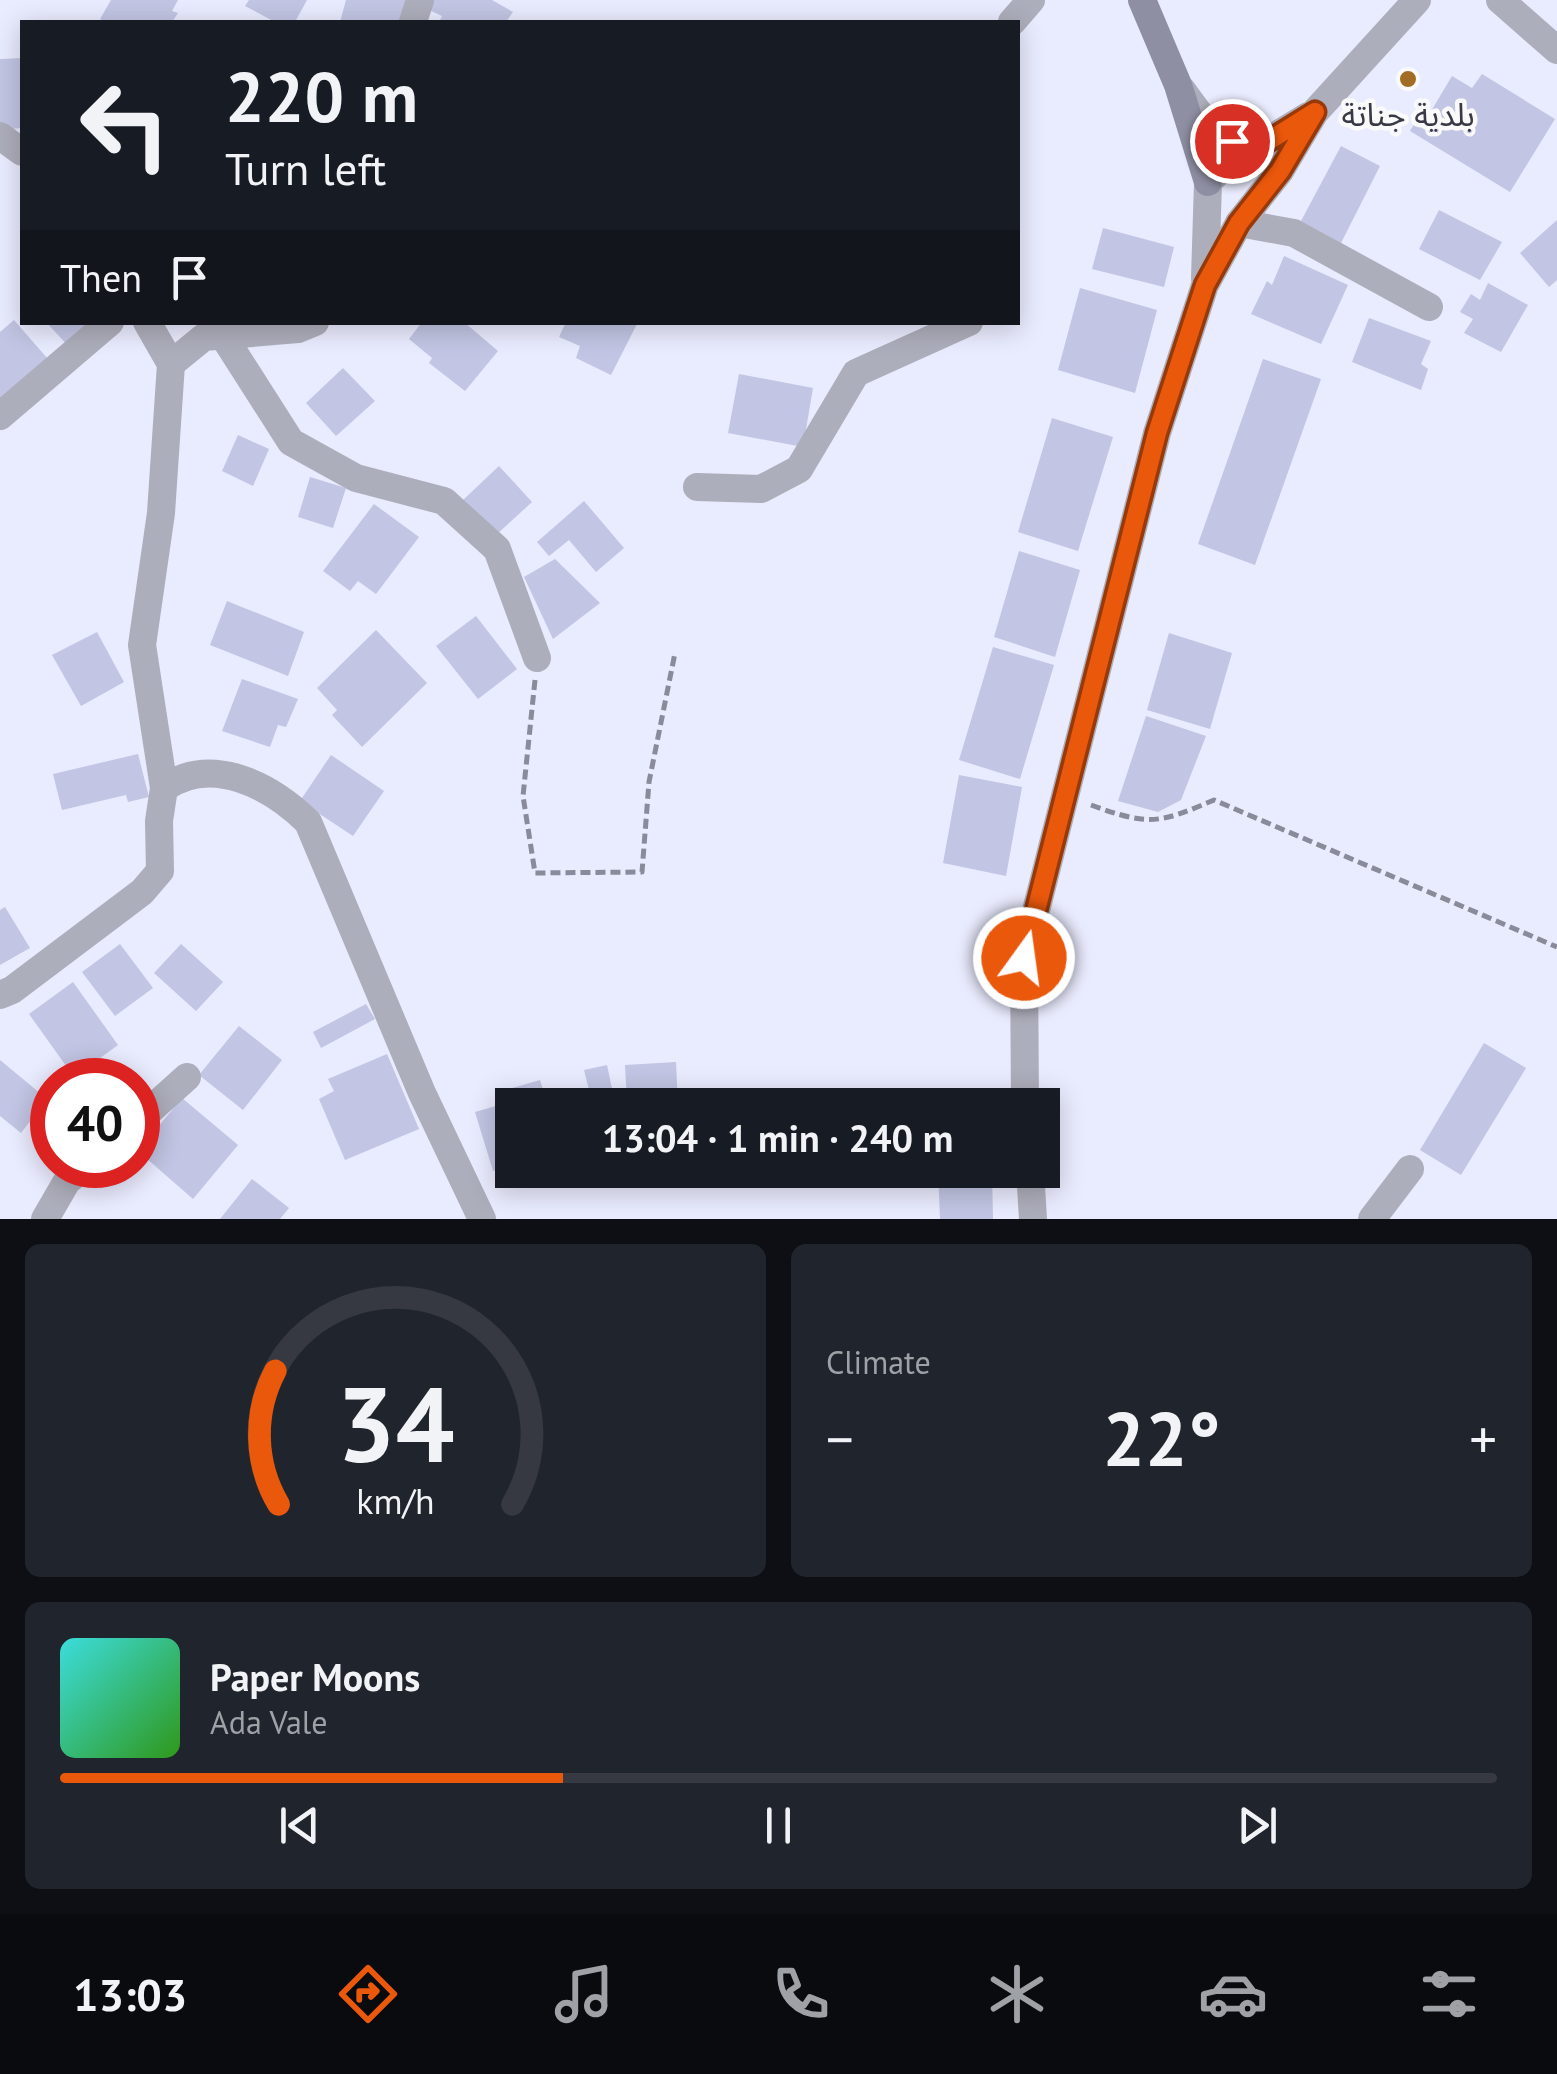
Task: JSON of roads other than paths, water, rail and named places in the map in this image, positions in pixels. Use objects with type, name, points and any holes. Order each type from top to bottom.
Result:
[{"type":"main road","points":[[1142,0],[1178,85],[1208,182]]},
{"type":"street","points":[[1014,20],[1031,0]]},
{"type":"street","points":[[1025,1088],[1024,958],[1157,433],[1205,285],[1239,223],[1274,179],[1315,112],[1417,0]]},
{"type":"street","points":[[1500,0],[1557,50]]},
{"type":"street","points":[[1178,85],[1211,130],[1232,141],[1262,145]]},
{"type":"street","points":[[1205,285],[1208,182],[1221,169],[1315,112]]},
{"type":"street","points":[[1208,182],[1238,189],[1274,179]]},
{"type":"street","points":[[1208,182],[1230,201],[1239,223]]},
{"type":"street","points":[[1239,223],[1294,234],[1429,308]]},
{"type":"street","points":[[0,416],[106,325]]},
{"type":"street","points":[[0,994],[12,990],[142,892],[160,871],[159,821],[164,788],[142,645],[161,514],[171,364],[150,325]]},
{"type":"street","points":[[171,364],[204,337],[308,325]]},
{"type":"street","points":[[697,488],[760,490],[799,470],[856,373],[962,325]]},
{"type":"street","points":[[222,334],[291,442],[356,478],[444,501],[497,549],[537,658]]},
{"type":"street","points":[[164,788],[199,771],[244,780],[282,796],[308,822],[422,1093],[482,1219]]},
{"type":"street","points":[[160,1101],[186,1077]]},
{"type":"street","points":[[1372,1219],[1410,1169]]},
{"type":"street","points":[[45,1219],[64,1188]]},
{"type":"street","points":[[1031,1188],[1033,1219]]},
{"type":"place","name":"بلدية جناتة","points":[[1408,79]]}]
